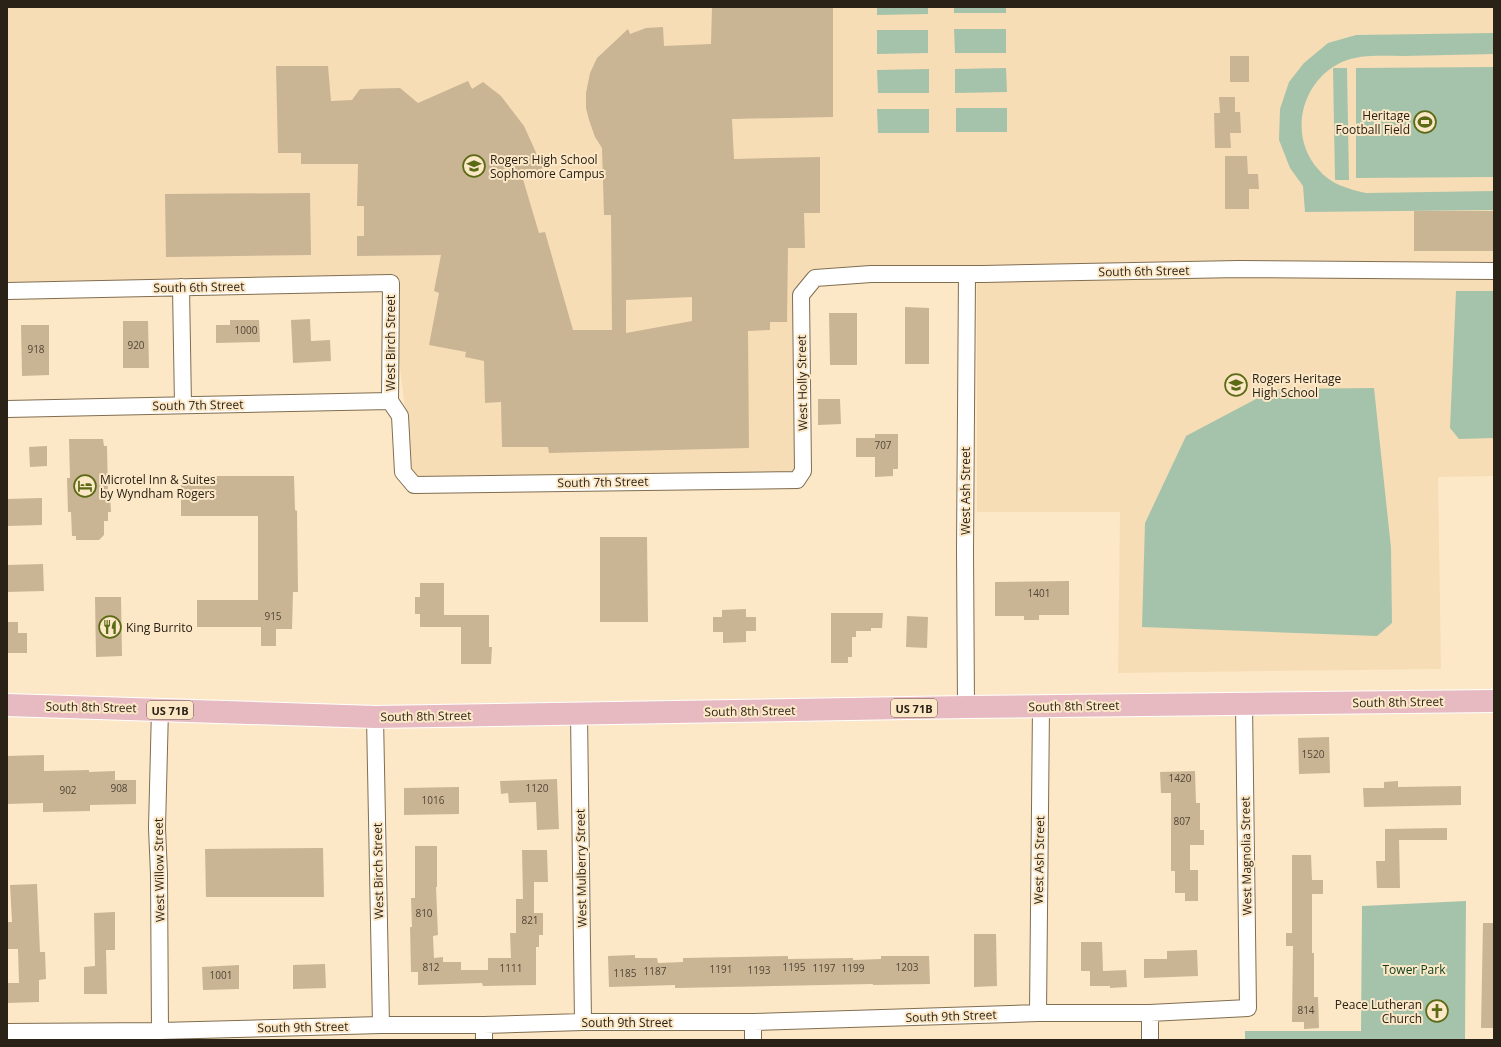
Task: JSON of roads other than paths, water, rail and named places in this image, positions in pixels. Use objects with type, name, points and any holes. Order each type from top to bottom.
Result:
[{"type":"main road","name":"South 8th Street","points":[[7,705],[160,709],[334,717],[375,717],[966,707],[1494,701]]},
{"type":"street","name":"South 6th Street","points":[[801,295],[815,278],[871,274],[967,274],[1239,269],[1494,271]]},
{"type":"street","name":"West Ash Street","points":[[966,707],[965,550],[967,274]]},
{"type":"street","name":"South 6th Street","points":[[7,291],[391,283]]},
{"type":"street","name":"West Birch Street","points":[[391,283],[390,401],[400,416],[403,472]]},
{"type":"street","points":[[181,287],[183,405]]},
{"type":"street","name":"West Holly Street","points":[[801,295],[803,471]]},
{"type":"street","name":"South 7th Street","points":[[7,409],[390,401]]},
{"type":"street","name":"South 7th Street","points":[[403,472],[414,484],[797,480],[803,471]]},
{"type":"street","name":"West Magnolia Street","points":[[1244,704],[1248,1008]]},
{"type":"street","name":"West Ash Street","points":[[1038,1013],[1041,707]]},
{"type":"street","name":"West Willow Street","points":[[160,709],[157,828],[159,874],[160,1031]]},
{"type":"street","name":"West Mulberry Street","points":[[579,714],[583,1022]]},
{"type":"street","name":"West Birch Street","points":[[375,717],[381,1025]]},
{"type":"street","name":"South 9th Street","points":[[7,1032],[160,1031],[381,1025],[484,1033],[583,1022],[753,1022],[1038,1013],[1150,1012],[1248,1008]]},
{"type":"street","points":[[1150,1012],[1150,1040]]},
{"type":"street","points":[[753,1022],[753,1040]]},
{"type":"place","name":"Heritage Football Field","points":[[1425,122]]},
{"type":"place","name":"Rogers High School Sophomore Campus","points":[[474,166]]},
{"type":"place","name":"Rogers Heritage High School","points":[[1236,385]]},
{"type":"place","name":"Microtel Inn & Suites by Wyndham Rogers","points":[[85,486]]},
{"type":"place","name":"King Burrito","points":[[110,627]]},
{"type":"place","name":"Peace Lutheran Church","points":[[1437,1011]]},
{"type":"park label","name":"Tower Park","points":[[1414,969]]}]
